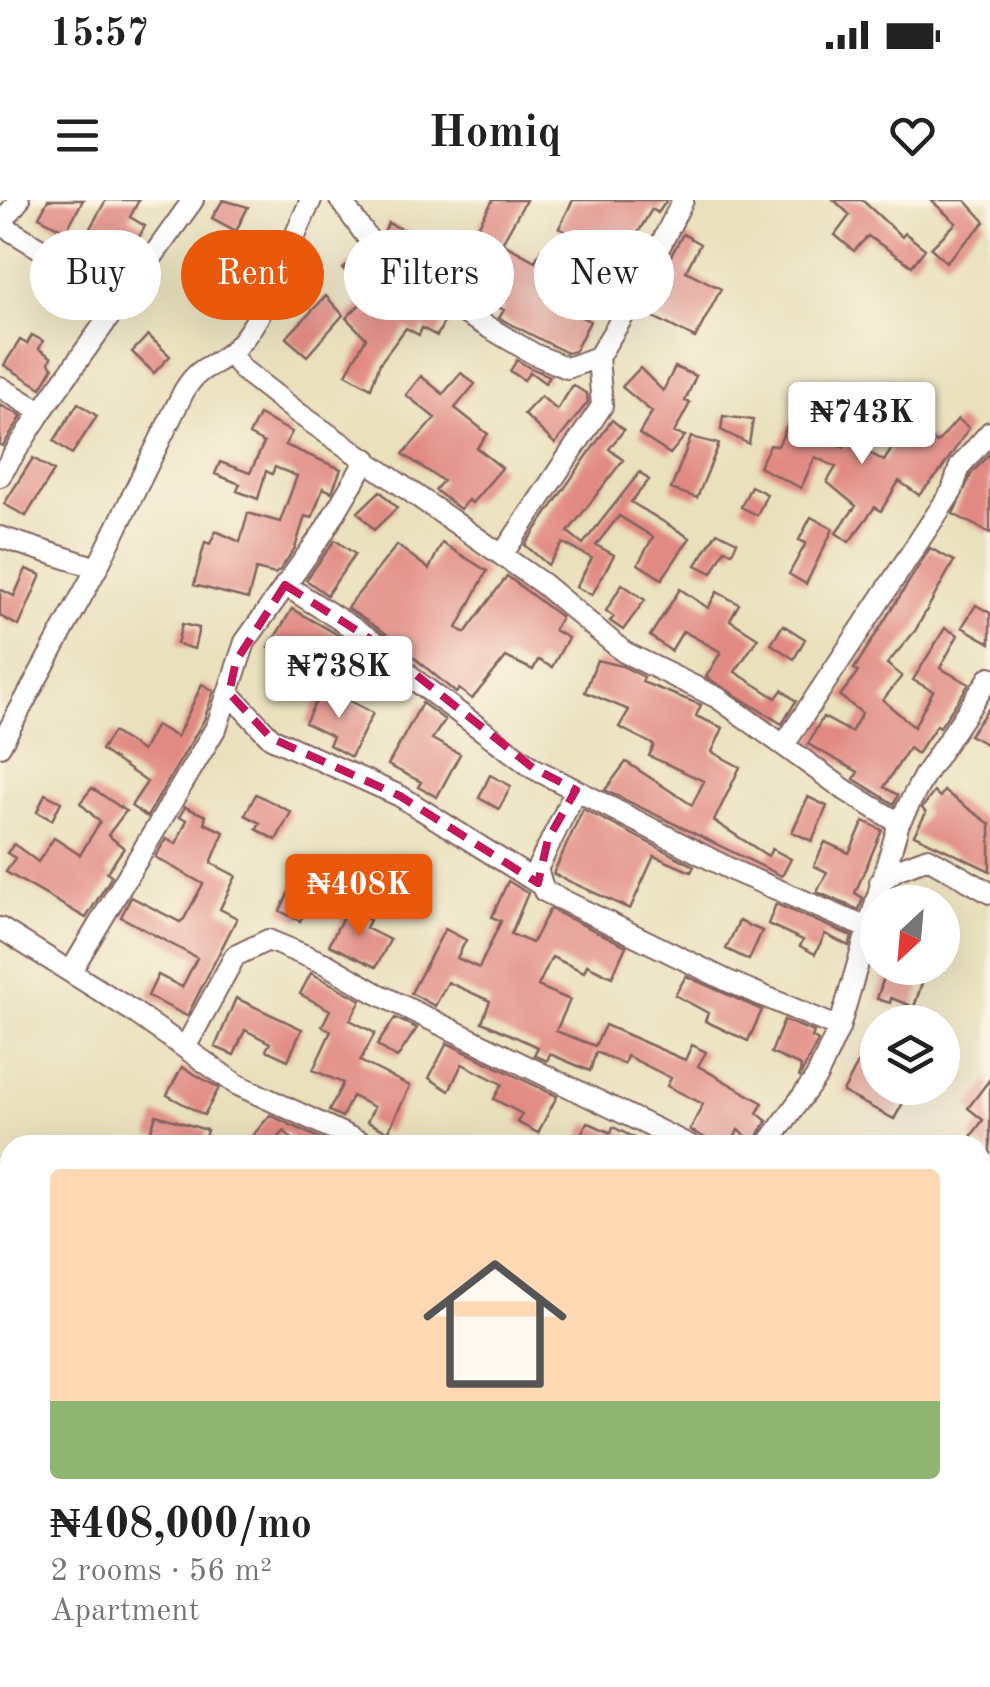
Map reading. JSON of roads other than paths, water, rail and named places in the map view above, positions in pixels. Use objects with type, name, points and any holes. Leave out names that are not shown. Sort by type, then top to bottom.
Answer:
[{"type":"street","points":[[18,200],[0,225],[30,243]]},
{"type":"street","points":[[161,245],[193,200]]},
{"type":"street","points":[[0,746],[97,568],[196,372],[230,353],[253,321],[311,200]]},
{"type":"street","points":[[340,200],[386,263],[404,278],[558,365],[574,368],[598,357],[633,300],[683,200]]},
{"type":"street","points":[[0,476],[108,320]]},
{"type":"street","points":[[230,353],[242,370],[502,555],[624,652],[704,690],[899,823]]},
{"type":"street","points":[[502,555],[602,406],[598,357]]},
{"type":"street","points":[[0,387],[41,412]]},
{"type":"street","points":[[784,746],[952,490],[960,466],[990,432]]},
{"type":"street","points":[[71,971],[183,789],[230,693],[245,642],[369,464]]},
{"type":"street","points":[[0,537],[97,568]]},
{"type":"street","points":[[285,585],[375,642],[416,681],[533,768],[734,871],[860,925]]},
{"type":"street","points":[[879,885],[899,823],[924,776],[990,677]]},
{"type":"street","points":[[230,693],[271,738],[400,796],[554,897],[839,1028]]},
{"type":"street","points":[[538,883],[537,869],[548,839],[576,790]]},
{"type":"street","points":[[880,882],[896,870],[928,858],[990,893]]},
{"type":"street","points":[[0,928],[186,1046],[236,1084],[346,1135]]},
{"type":"street","points":[[186,1046],[235,956],[268,940],[326,964],[376,993],[456,1028],[669,1135]]},
{"type":"street","points":[[774,1135],[816,1076],[839,1028],[860,946]]}]
